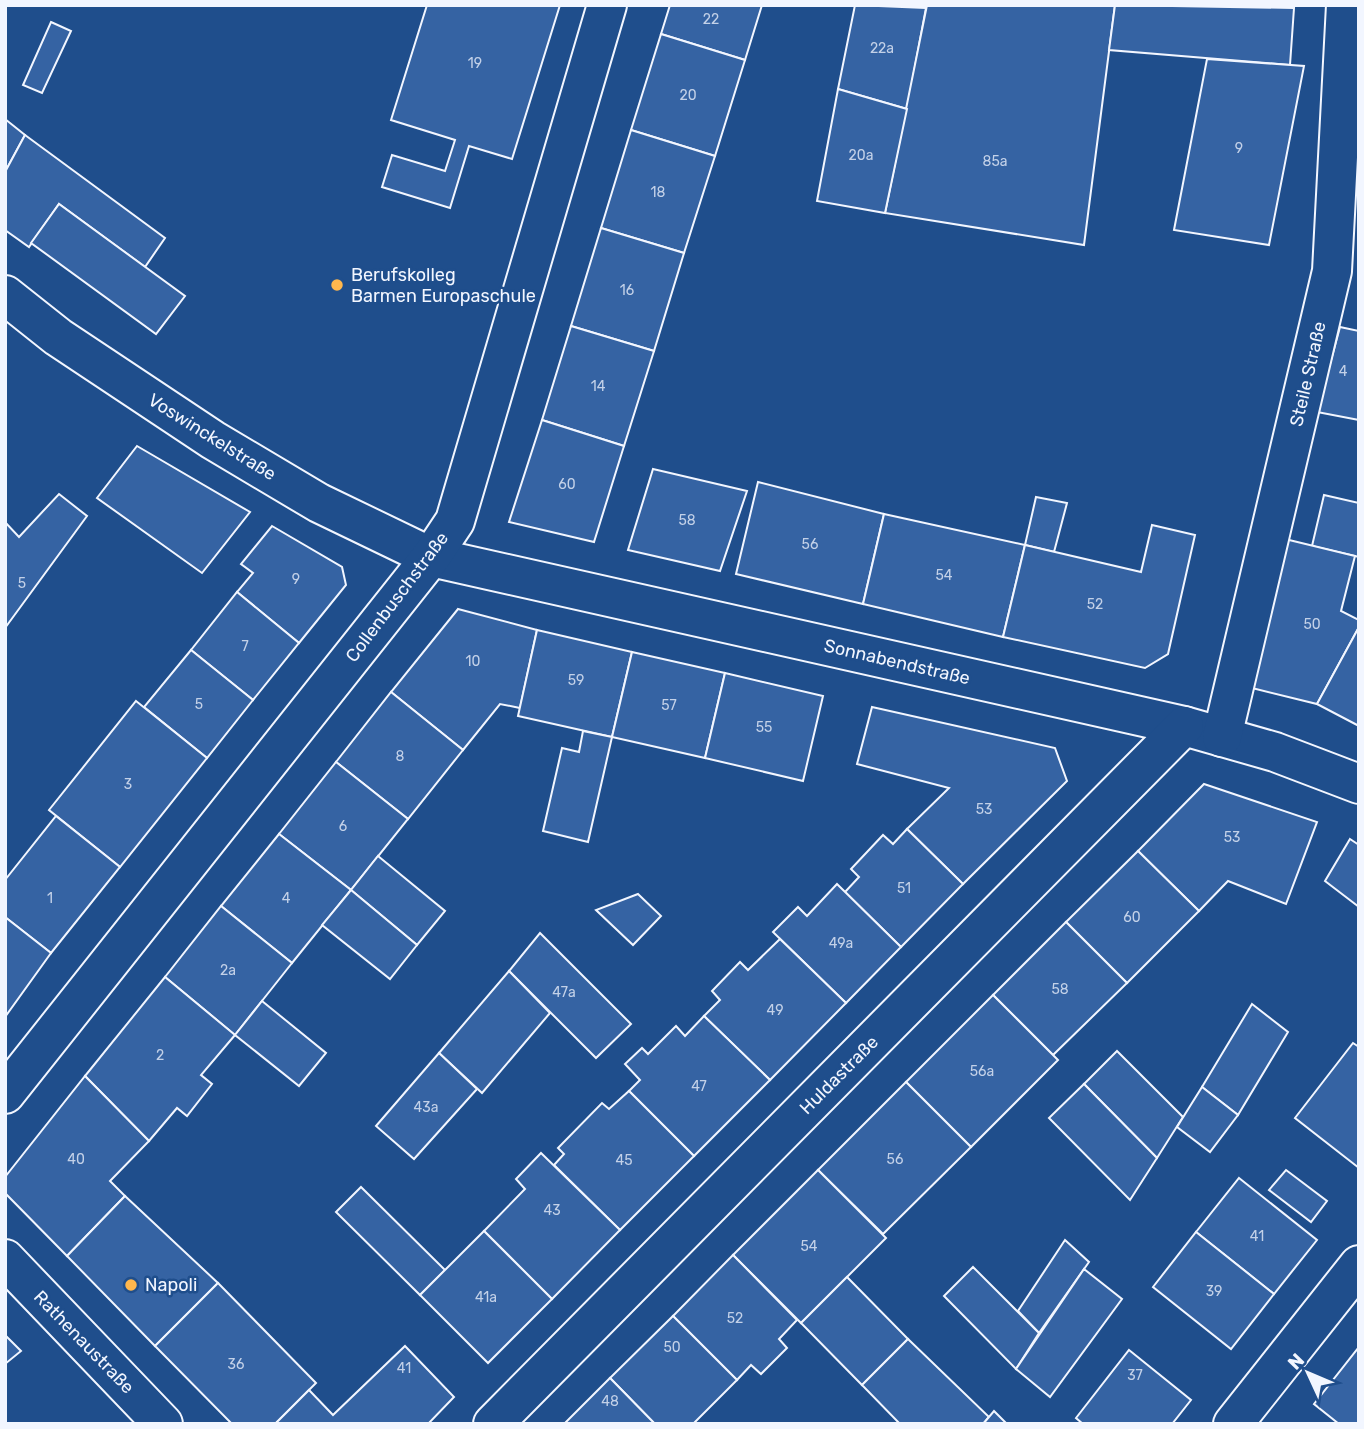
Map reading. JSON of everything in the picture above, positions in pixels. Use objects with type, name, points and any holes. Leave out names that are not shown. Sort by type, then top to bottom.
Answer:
[{"type":"street","name":"Collenbuschstraße","points":[[5,1094],[431,556],[455,521],[607,5]]},
{"type":"street","name":"Steile Straße","points":[[1222,737],[1332,271],[1346,5]]},
{"type":"street","name":"Voswinckelstraße","points":[[5,295],[58,337],[213,440],[319,503],[431,556]]},
{"type":"street","name":"Sonnabendstraße","points":[[431,556],[1184,726],[1275,752],[1359,784]]},
{"type":"street","name":"Huldastraße","points":[[493,1424],[1184,726]]},
{"type":"street","name":"Rathenaustraße","points":[[5,1259],[163,1424]]},
{"type":"street","points":[[1233,1424],[1359,1265]]},
{"type":"building","points":[[427,5],[560,5],[512,159],[469,146],[450,208],[382,187],[392,155],[445,171],[455,140],[391,120]]},
{"type":"building","points":[[670,5],[762,5],[745,60],[661,34]]},
{"type":"building","points":[[855,5],[926,8],[907,109],[838,89]]},
{"type":"building","points":[[927,5],[1115,5],[1084,245],[885,213]]},
{"type":"building","points":[[1115,5],[1294,8],[1290,65],[1109,50]]},
{"type":"building","points":[[51,22],[71,31],[42,93],[23,85]]},
{"type":"building","points":[[661,34],[745,60],[715,156],[631,130]]},
{"type":"building","points":[[1207,59],[1304,66],[1269,245],[1174,230]]},
{"type":"building","points":[[838,89],[907,109],[885,213],[817,201]]},
{"type":"building","points":[[5,119],[25,135],[5,172]]},
{"type":"building","points":[[631,130],[715,156],[684,253],[601,228]]},
{"type":"building","points":[[25,135],[165,238],[145,267],[59,204],[29,247],[5,230],[5,172]]},
{"type":"building","points":[[59,204],[185,296],[156,334],[31,243]]},
{"type":"building","points":[[601,228],[684,253],[654,351],[571,326]]},
{"type":"building","points":[[571,326],[654,351],[624,446],[542,420]]},
{"type":"building","points":[[1340,327],[1359,331],[1359,420],[1317,412]]},
{"type":"building","points":[[542,420],[624,446],[594,542],[509,522]]},
{"type":"building","points":[[137,446],[250,512],[202,573],[97,498]]},
{"type":"building","points":[[653,469],[747,491],[720,571],[628,550]]},
{"type":"building","points":[[758,482],[884,514],[863,604],[736,574]]},
{"type":"building","points":[[59,494],[87,516],[5,628],[5,522],[19,537]]},
{"type":"building","points":[[1324,495],[1359,503],[1359,557],[1312,546]]},
{"type":"building","points":[[1036,497],[1067,503],[1054,552],[1025,545]]},
{"type":"building","points":[[884,514],[1025,545],[1003,637],[863,604]]},
{"type":"building","points":[[1152,525],[1195,535],[1168,654],[1145,668],[1003,637],[1025,545],[1141,572]]},
{"type":"building","points":[[272,526],[342,567],[346,585],[299,643],[237,592],[253,573],[241,564]]},
{"type":"building","points":[[1285,539],[1355,556],[1341,611],[1359,620],[1359,627],[1317,704],[1248,687]]},
{"type":"building","points":[[237,592],[299,643],[253,700],[191,650]]},
{"type":"building","points":[[458,609],[537,630],[520,708],[500,704],[463,750],[391,692]]},
{"type":"building","points":[[1359,627],[1359,726],[1317,704]]},
{"type":"building","points":[[537,630],[632,652],[612,737],[518,716]]},
{"type":"building","points":[[191,650],[253,700],[207,758],[144,707]]},
{"type":"building","points":[[632,652],[725,673],[705,758],[612,737]]},
{"type":"building","points":[[725,673],[823,696],[803,781],[705,758]]},
{"type":"building","points":[[391,692],[463,750],[408,819],[336,762]]},
{"type":"building","points":[[136,701],[207,758],[120,867],[49,810]]},
{"type":"building","points":[[872,707],[1055,748],[1067,781],[963,884],[907,829],[949,788],[857,764]]},
{"type":"building","points":[[583,731],[612,737],[588,842],[543,831],[562,748],[579,752]]},
{"type":"building","points":[[336,762],[408,819],[351,890],[279,834]]},
{"type":"building","points":[[1204,784],[1317,822],[1286,904],[1228,881],[1199,911],[1138,851]]},
{"type":"building","points":[[56,816],[120,867],[51,953],[5,917],[5,880]]},
{"type":"building","points":[[907,829],[963,884],[901,947],[845,892],[859,877],[851,869],[883,835],[893,844]]},
{"type":"building","points":[[279,834],[351,890],[292,963],[221,906]]},
{"type":"building","points":[[1350,839],[1359,845],[1359,907],[1325,881]]},
{"type":"building","points":[[1138,851],[1199,911],[1127,983],[1066,922]]},
{"type":"building","points":[[378,856],[445,911],[417,945],[351,890]]},
{"type":"building","points":[[837,884],[901,947],[846,1003],[773,932],[798,907],[807,916]]},
{"type":"building","points":[[351,890],[417,945],[390,979],[322,925]]},
{"type":"building","points":[[638,894],[661,916],[633,945],[596,910]]},
{"type":"building","points":[[221,906],[292,963],[235,1035],[165,977]]},
{"type":"building","points":[[5,917],[51,953],[5,1017]]},
{"type":"building","points":[[1066,922],[1127,983],[1053,1055],[993,995]]},
{"type":"building","points":[[540,933],[631,1024],[596,1058],[509,971]]},
{"type":"building","points":[[780,939],[846,1003],[770,1080],[704,1016],[720,1000],[712,991],[740,962],[748,970]]},
{"type":"building","points":[[509,971],[550,1013],[482,1093],[439,1053]]},
{"type":"building","points":[[165,977],[235,1035],[201,1075],[212,1084],[187,1116],[177,1108],[149,1141],[85,1076]]},
{"type":"building","points":[[993,995],[1058,1060],[971,1147],[906,1082]]},
{"type":"building","points":[[262,1001],[326,1053],[299,1086],[235,1035]]},
{"type":"building","points":[[1252,1004],[1288,1032],[1238,1115],[1202,1087]]},
{"type":"building","points":[[704,1016],[770,1080],[694,1156],[629,1091],[640,1080],[625,1064],[642,1048],[648,1054],[676,1026],[685,1036]]},
{"type":"building","points":[[1353,1043],[1359,1047],[1359,1168],[1295,1118]]},
{"type":"building","points":[[1117,1051],[1183,1117],[1157,1158],[1084,1084]]},
{"type":"building","points":[[439,1053],[477,1089],[414,1159],[376,1126]]},
{"type":"building","points":[[85,1076],[149,1141],[110,1181],[125,1196],[67,1256],[5,1193],[5,1177]]},
{"type":"building","points":[[906,1082],[971,1147],[883,1234],[818,1170]]},
{"type":"building","points":[[1084,1084],[1157,1158],[1130,1200],[1049,1118]]},
{"type":"building","points":[[1202,1087],[1238,1115],[1210,1152],[1177,1127]]},
{"type":"building","points":[[629,1091],[694,1156],[620,1230],[554,1165],[564,1154],[558,1148],[602,1103],[609,1109]]},
{"type":"building","points":[[541,1153],[620,1230],[552,1299],[484,1231],[525,1189],[516,1179]]},
{"type":"building","points":[[818,1170],[886,1238],[801,1323],[733,1255]]},
{"type":"building","points":[[1286,1170],[1327,1201],[1311,1222],[1269,1190]]},
{"type":"building","points":[[1239,1178],[1317,1240],[1274,1294],[1196,1232]]},
{"type":"building","points":[[361,1187],[445,1270],[420,1295],[336,1212]]},
{"type":"building","points":[[125,1196],[218,1283],[155,1346],[67,1256]]},
{"type":"building","points":[[484,1231],[552,1299],[488,1363],[420,1295]]},
{"type":"building","points":[[1196,1232],[1274,1294],[1231,1349],[1153,1287]]},
{"type":"building","points":[[1065,1240],[1089,1262],[1039,1333],[1018,1311]]},
{"type":"building","points":[[733,1255],[797,1320],[779,1339],[787,1348],[761,1374],[751,1365],[737,1380],[673,1316]]},
{"type":"building","points":[[973,1267],[1039,1333],[1016,1369],[944,1296]]},
{"type":"building","points":[[1084,1269],[1122,1299],[1050,1397],[1016,1369]]},
{"type":"building","points":[[847,1277],[908,1339],[862,1385],[801,1323]]},
{"type":"building","points":[[218,1283],[316,1383],[275,1424],[232,1424],[155,1346]]},
{"type":"building","points":[[673,1316],[737,1380],[693,1424],[655,1424],[610,1378]]},
{"type":"building","points":[[5,1335],[21,1351],[5,1364]]},
{"type":"building","points":[[908,1339],[989,1417],[983,1424],[900,1424],[862,1385]]},
{"type":"building","points":[[405,1346],[454,1397],[428,1424],[275,1424],[309,1390],[333,1415]]},
{"type":"building","points":[[1359,1347],[1359,1424],[1339,1424],[1314,1404]]},
{"type":"building","points":[[1129,1350],[1191,1400],[1172,1424],[1083,1424],[1076,1418]]},
{"type":"building","points":[[610,1378],[655,1424],[564,1424]]},
{"type":"building","points":[[994,1411],[1007,1424],[983,1424]]},
{"type":"place","name":"Berufskolleg Barmen Europaschule","points":[[337,285]]},
{"type":"place","name":"Napoli","points":[[131,1285]]}]
